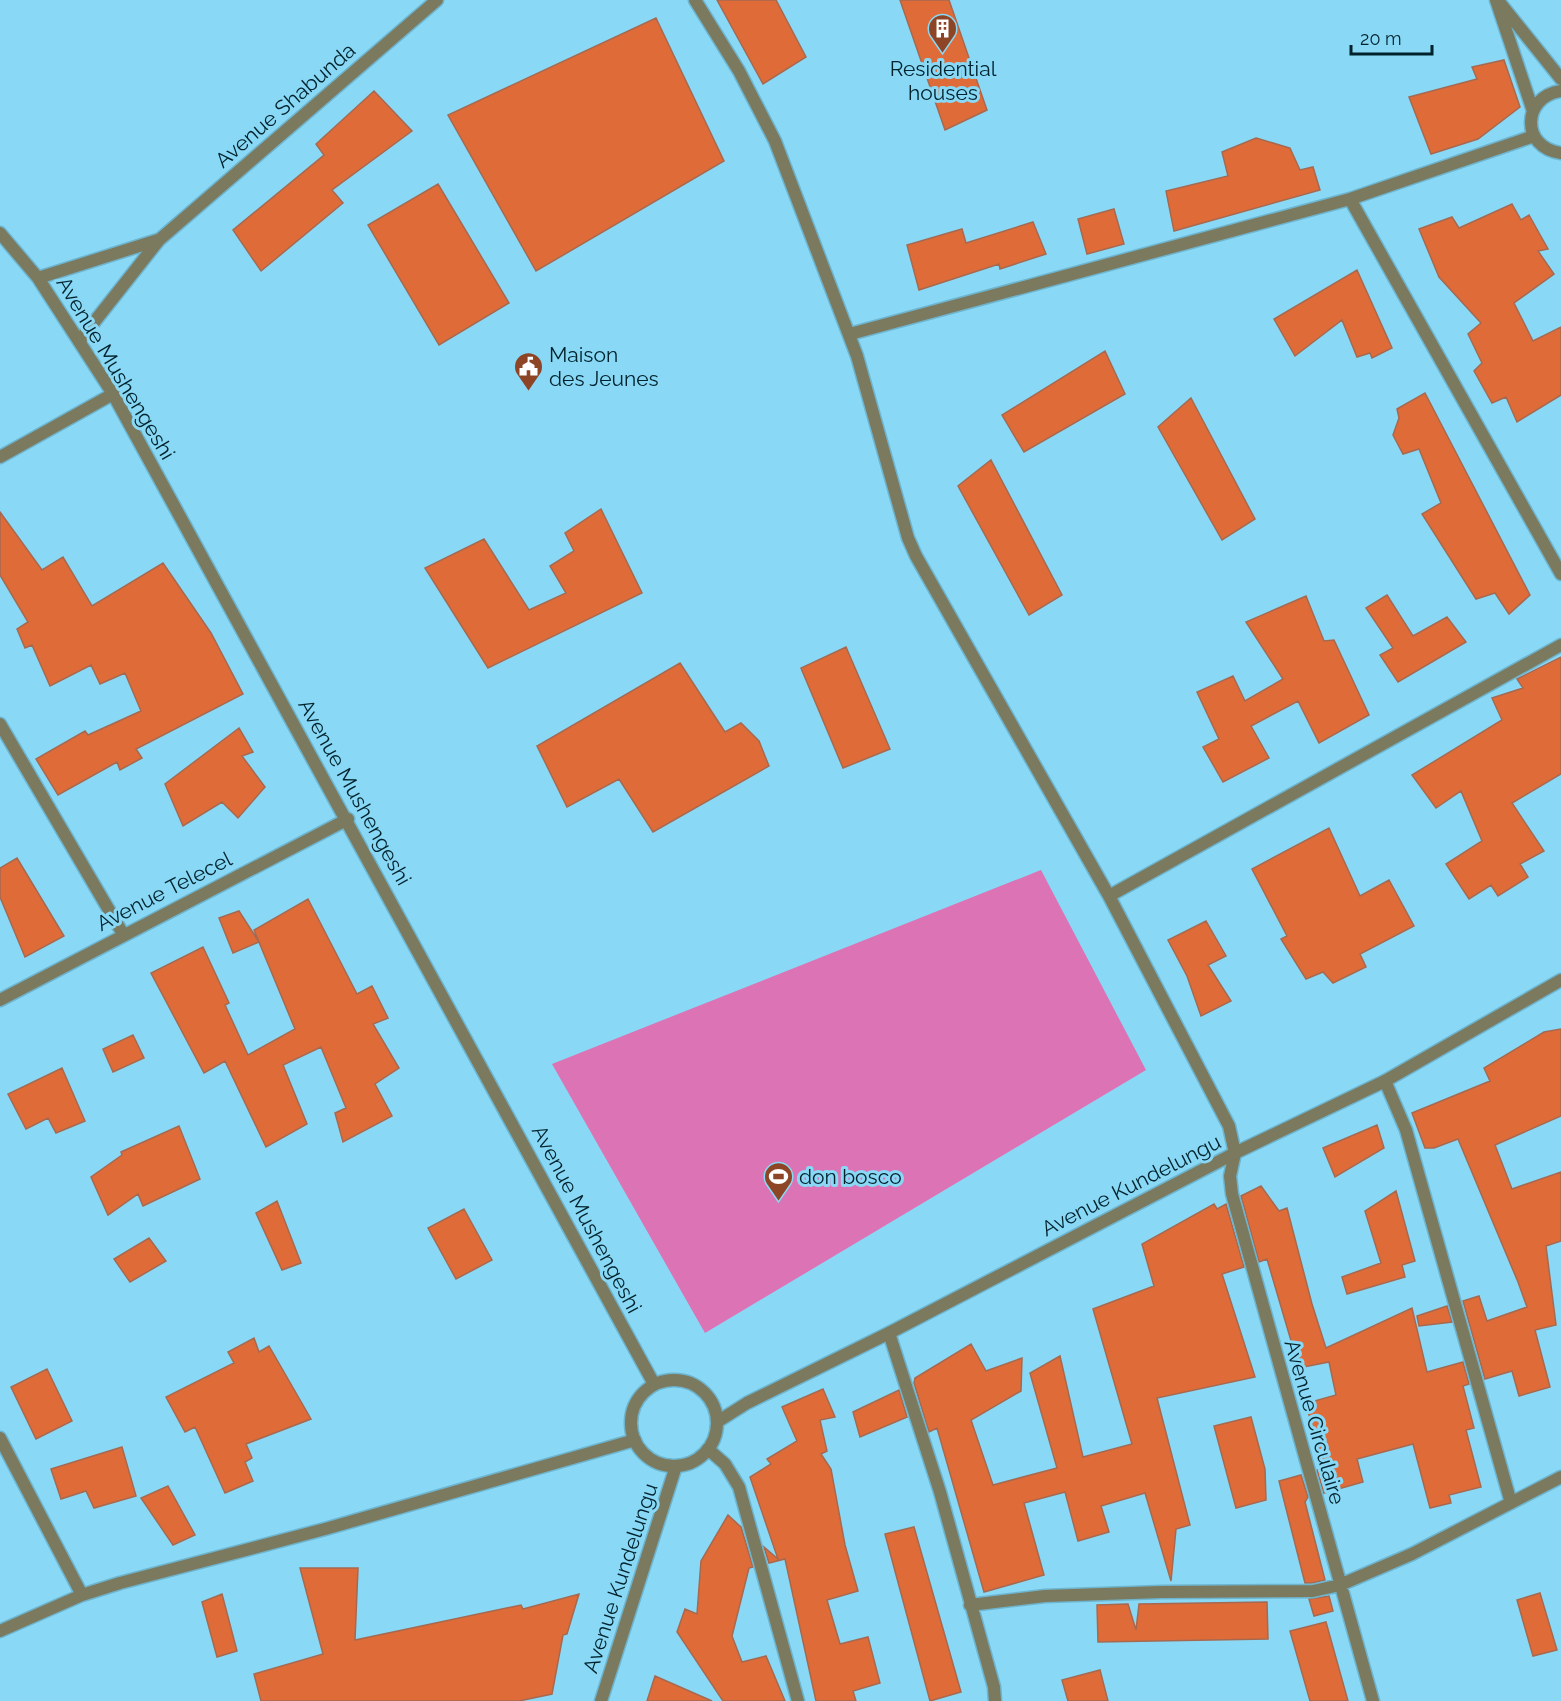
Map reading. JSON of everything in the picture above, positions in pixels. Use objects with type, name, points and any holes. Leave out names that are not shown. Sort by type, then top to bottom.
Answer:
[{"type":"street","name":"Avenue Shabunda","points":[[159,240],[437,0]]},
{"type":"street","points":[[695,0],[739,71],[775,141],[850,334],[916,556],[1108,896],[1222,1112],[1235,1153]]},
{"type":"street","points":[[1497,0],[1561,79]]},
{"type":"street","points":[[1497,0],[1533,111]]},
{"type":"street","points":[[1561,91],[1549,94],[1539,101],[1533,111],[1531,124],[1534,135],[1541,145],[1556,152],[1561,162]]},
{"type":"street","points":[[850,334],[1350,199],[1534,135]]},
{"type":"street","points":[[1350,199],[1561,574]]},
{"type":"street","name":"Avenue Mushengeshi","points":[[0,234],[38,278],[113,394],[348,819],[654,1384]]},
{"type":"street","points":[[38,278],[159,240]]},
{"type":"street","points":[[80,340],[159,240]]},
{"type":"street","points":[[0,457],[113,394]]},
{"type":"street","points":[[1108,896],[1561,645]]},
{"type":"street","points":[[0,724],[123,934]]},
{"type":"street","name":"Avenue Telecel","points":[[0,1000],[348,819]]},
{"type":"street","name":"Avenue Kundelungu","points":[[717,1422],[747,1404],[889,1333],[1235,1153],[1385,1081],[1561,980]]},
{"type":"street","points":[[1385,1081],[1406,1130],[1511,1503]]},
{"type":"street","name":"Avenue Circulaire","points":[[1235,1153],[1230,1176],[1232,1194],[1373,1701]]},
{"type":"street","points":[[889,1333],[940,1492],[994,1687],[995,1701]]},
{"type":"street","points":[[671,1379],[688,1381],[703,1391],[713,1405],[717,1422],[715,1436],[708,1449],[699,1458],[676,1466],[651,1460],[635,1440],[630,1425],[633,1408],[641,1394],[654,1384],[671,1379]]},
{"type":"street","points":[[0,1437],[82,1595]]},
{"type":"street","points":[[0,1631],[82,1595],[635,1440]]},
{"type":"street","points":[[708,1449],[725,1464],[739,1486],[798,1701]]},
{"type":"street","name":"Avenue Kundelungu","points":[[601,1701],[676,1466]]},
{"type":"street","points":[[970,1605],[1045,1596],[1161,1592],[1282,1593],[1312,1591],[1340,1585],[1412,1554],[1561,1477]]},
{"type":"shaded area","name":"don bosco","points":[[1041,870],[1146,1070],[705,1333],[552,1064]]},
{"type":"building","points":[[717,0],[776,0],[806,57],[763,84]]},
{"type":"building","name":"Residential houses","points":[[900,0],[949,0],[987,110],[945,130]]},
{"type":"building","points":[[656,18],[724,161],[536,271],[448,115]]},
{"type":"building","points":[[1504,60],[1520,107],[1478,139],[1431,154],[1409,97],[1477,79],[1472,67]]},
{"type":"building","points":[[374,91],[412,131],[332,190],[343,203],[261,271],[233,230],[324,155],[316,144]]},
{"type":"building","points":[[1256,138],[1290,148],[1300,170],[1313,167],[1320,190],[1174,231],[1166,191],[1228,176],[1222,152]]},
{"type":"building","points":[[438,184],[509,303],[439,345],[368,225]]},
{"type":"building","points":[[1512,204],[1521,220],[1529,215],[1548,249],[1538,251],[1554,274],[1514,303],[1533,341],[1561,327],[1561,395],[1517,422],[1506,397],[1492,403],[1474,371],[1482,363],[1468,334],[1481,323],[1439,277],[1419,229],[1452,217],[1459,228]]},
{"type":"building","points":[[1114,209],[1124,244],[1087,254],[1078,219]]},
{"type":"building","points":[[1033,222],[1046,254],[1000,269],[999,264],[919,290],[907,245],[962,229],[966,243]]},
{"type":"building","points":[[1357,270],[1392,348],[1372,358],[1370,353],[1357,357],[1342,320],[1295,356],[1274,319]]},
{"type":"building","points":[[1105,351],[1125,394],[1024,452],[1002,415]]},
{"type":"building","points":[[1425,393],[1530,595],[1509,614],[1495,593],[1476,599],[1422,514],[1441,503],[1419,449],[1403,454],[1393,435],[1399,418],[1397,409]]},
{"type":"building","points":[[1191,398],[1255,519],[1222,540],[1158,427]]},
{"type":"building","points":[[991,460],[1062,595],[1029,615],[958,486]]},
{"type":"building","points":[[601,509],[642,593],[488,668],[425,568],[484,539],[529,610],[566,593],[550,566],[574,551],[565,533]]},
{"type":"building","points":[[0,512],[42,570],[63,557],[92,606],[163,563],[211,633],[243,694],[136,749],[142,758],[120,770],[117,762],[58,795],[36,759],[85,731],[88,735],[141,711],[125,673],[100,684],[91,665],[50,686],[32,645],[25,648],[17,629],[28,622],[0,575]]},
{"type":"building","points":[[1387,595],[1413,636],[1447,617],[1466,642],[1398,682],[1380,655],[1393,648],[1366,608]]},
{"type":"building","points":[[1306,596],[1324,641],[1334,640],[1369,715],[1319,743],[1298,701],[1251,726],[1269,758],[1223,782],[1203,747],[1219,739],[1197,692],[1233,676],[1245,701],[1283,679],[1246,622]]},
{"type":"building","points":[[846,647],[890,749],[843,768],[801,668]]},
{"type":"building","points":[[1561,657],[1561,774],[1512,803],[1544,851],[1520,864],[1528,877],[1498,896],[1491,885],[1469,899],[1446,864],[1482,841],[1461,791],[1436,808],[1412,775],[1502,720],[1492,698],[1523,688],[1517,679]]},
{"type":"building","points":[[680,663],[725,732],[741,723],[759,741],[769,766],[653,832],[619,779],[567,807],[537,746]]},
{"type":"building","points":[[239,728],[253,752],[242,756],[265,787],[238,818],[222,802],[183,826],[165,784]]},
{"type":"building","points":[[1329,828],[1360,896],[1389,880],[1414,926],[1360,954],[1366,967],[1333,983],[1323,972],[1306,979],[1281,939],[1287,936],[1252,869]]},
{"type":"building","points":[[17,858],[64,936],[25,957],[0,897],[0,868]]},
{"type":"building","points":[[308,899],[357,994],[372,986],[388,1018],[373,1024],[399,1068],[375,1084],[392,1116],[343,1142],[335,1113],[346,1108],[321,1047],[283,1065],[307,1124],[266,1147],[225,1061],[204,1073],[151,973],[203,947],[229,1003],[225,1005],[248,1055],[295,1029],[254,930]]},
{"type":"building","points":[[239,911],[259,942],[233,953],[219,918]]},
{"type":"building","points":[[1206,921],[1226,956],[1208,965],[1231,1001],[1201,1016],[1187,976],[1168,940]]},
{"type":"building","points":[[1561,1029],[1561,1116],[1495,1145],[1512,1189],[1561,1172],[1561,1241],[1546,1246],[1556,1325],[1535,1330],[1550,1387],[1519,1396],[1512,1371],[1485,1379],[1463,1301],[1479,1296],[1487,1321],[1527,1307],[1518,1282],[1458,1139],[1434,1148],[1425,1148],[1412,1113],[1490,1081],[1484,1068],[1544,1032]]},
{"type":"building","points":[[133,1035],[144,1058],[113,1072],[103,1049]]},
{"type":"building","points":[[62,1068],[85,1121],[56,1133],[48,1118],[26,1129],[8,1094]]},
{"type":"building","points":[[1377,1125],[1384,1148],[1335,1177],[1323,1148]]},
{"type":"building","points":[[179,1126],[200,1179],[143,1206],[138,1194],[108,1215],[91,1177],[122,1155],[121,1152]]},
{"type":"building","points":[[1261,1186],[1279,1211],[1287,1208],[1326,1348],[1412,1308],[1427,1372],[1463,1362],[1469,1384],[1463,1386],[1474,1428],[1466,1430],[1481,1487],[1449,1495],[1451,1503],[1430,1508],[1413,1444],[1357,1459],[1363,1482],[1324,1493],[1317,1470],[1323,1469],[1307,1407],[1312,1406],[1311,1402],[1336,1395],[1329,1362],[1299,1368],[1267,1259],[1259,1262],[1241,1196]]},
{"type":"building","points":[[1396,1191],[1415,1261],[1402,1265],[1405,1277],[1347,1294],[1342,1277],[1381,1263],[1365,1211]]},
{"type":"building","points":[[277,1201],[301,1263],[282,1270],[256,1213]]},
{"type":"building","points":[[1214,1204],[1217,1209],[1226,1204],[1244,1267],[1222,1274],[1255,1377],[1157,1398],[1190,1525],[1176,1529],[1171,1581],[1145,1493],[1101,1506],[1109,1532],[1078,1541],[1065,1492],[1024,1503],[1044,1575],[984,1592],[937,1428],[929,1432],[914,1383],[915,1378],[971,1344],[986,1371],[1022,1358],[1021,1391],[971,1420],[993,1485],[1057,1468],[1030,1373],[1060,1356],[1083,1457],[1132,1444],[1093,1309],[1154,1286],[1142,1244]]},
{"type":"building","points":[[464,1209],[492,1260],[456,1279],[428,1228]]},
{"type":"building","points":[[149,1238],[166,1261],[130,1282],[114,1259]]},
{"type":"building","points":[[1447,1306],[1452,1322],[1419,1326],[1417,1316]]},
{"type":"building","points":[[254,1338],[259,1352],[269,1346],[311,1419],[246,1444],[252,1458],[245,1462],[253,1481],[225,1493],[195,1427],[185,1432],[166,1397],[234,1363],[228,1352]]},
{"type":"building","points":[[47,1369],[72,1421],[36,1439],[11,1387]]},
{"type":"building","points":[[823,1389],[835,1417],[820,1420],[827,1451],[821,1454],[831,1469],[845,1545],[858,1591],[827,1600],[840,1644],[868,1637],[880,1683],[853,1691],[856,1701],[816,1701],[785,1559],[769,1563],[764,1547],[778,1559],[750,1477],[771,1464],[767,1459],[797,1441],[782,1407]]},
{"type":"building","points":[[899,1390],[907,1417],[860,1437],[853,1412]]},
{"type":"building","points":[[1251,1417],[1265,1469],[1266,1500],[1236,1508],[1214,1426]]},
{"type":"building","points":[[122,1447],[136,1496],[94,1508],[86,1491],[61,1499],[51,1469]]},
{"type":"building","points":[[1301,1475],[1308,1497],[1305,1502],[1325,1580],[1312,1583],[1305,1583],[1279,1481]]},
{"type":"building","points":[[168,1486],[195,1535],[173,1545],[141,1498]]},
{"type":"building","points":[[728,1515],[741,1527],[753,1567],[749,1568],[732,1636],[742,1662],[766,1656],[785,1701],[723,1701],[677,1632],[685,1609],[697,1614],[701,1561]]},
{"type":"building","points":[[914,1527],[961,1692],[930,1701],[885,1534]]},
{"type":"building","points":[[300,1568],[358,1568],[355,1640],[521,1605],[523,1609],[579,1594],[567,1634],[563,1635],[552,1694],[519,1701],[261,1701],[254,1674],[323,1654]]},
{"type":"building","points":[[1540,1593],[1557,1650],[1533,1656],[1517,1600]]},
{"type":"building","points":[[222,1594],[237,1651],[217,1657],[202,1602]]},
{"type":"building","points":[[1329,1596],[1333,1611],[1314,1616],[1309,1599]]},
{"type":"building","points":[[1267,1602],[1268,1639],[1098,1642],[1097,1605],[1128,1604],[1136,1630],[1139,1604]]},
{"type":"building","points":[[1326,1622],[1348,1701],[1310,1701],[1290,1631]]},
{"type":"building","points":[[1100,1670],[1108,1701],[1068,1701],[1062,1680]]},
{"type":"building","points":[[655,1676],[712,1701],[647,1701]]},
{"type":"place","name":"Residential houses","points":[[943,54]]},
{"type":"place","name":"Maison des Jeunes","points":[[528,392]]},
{"type":"place","name":"don bosco","points":[[778,1202]]}]
